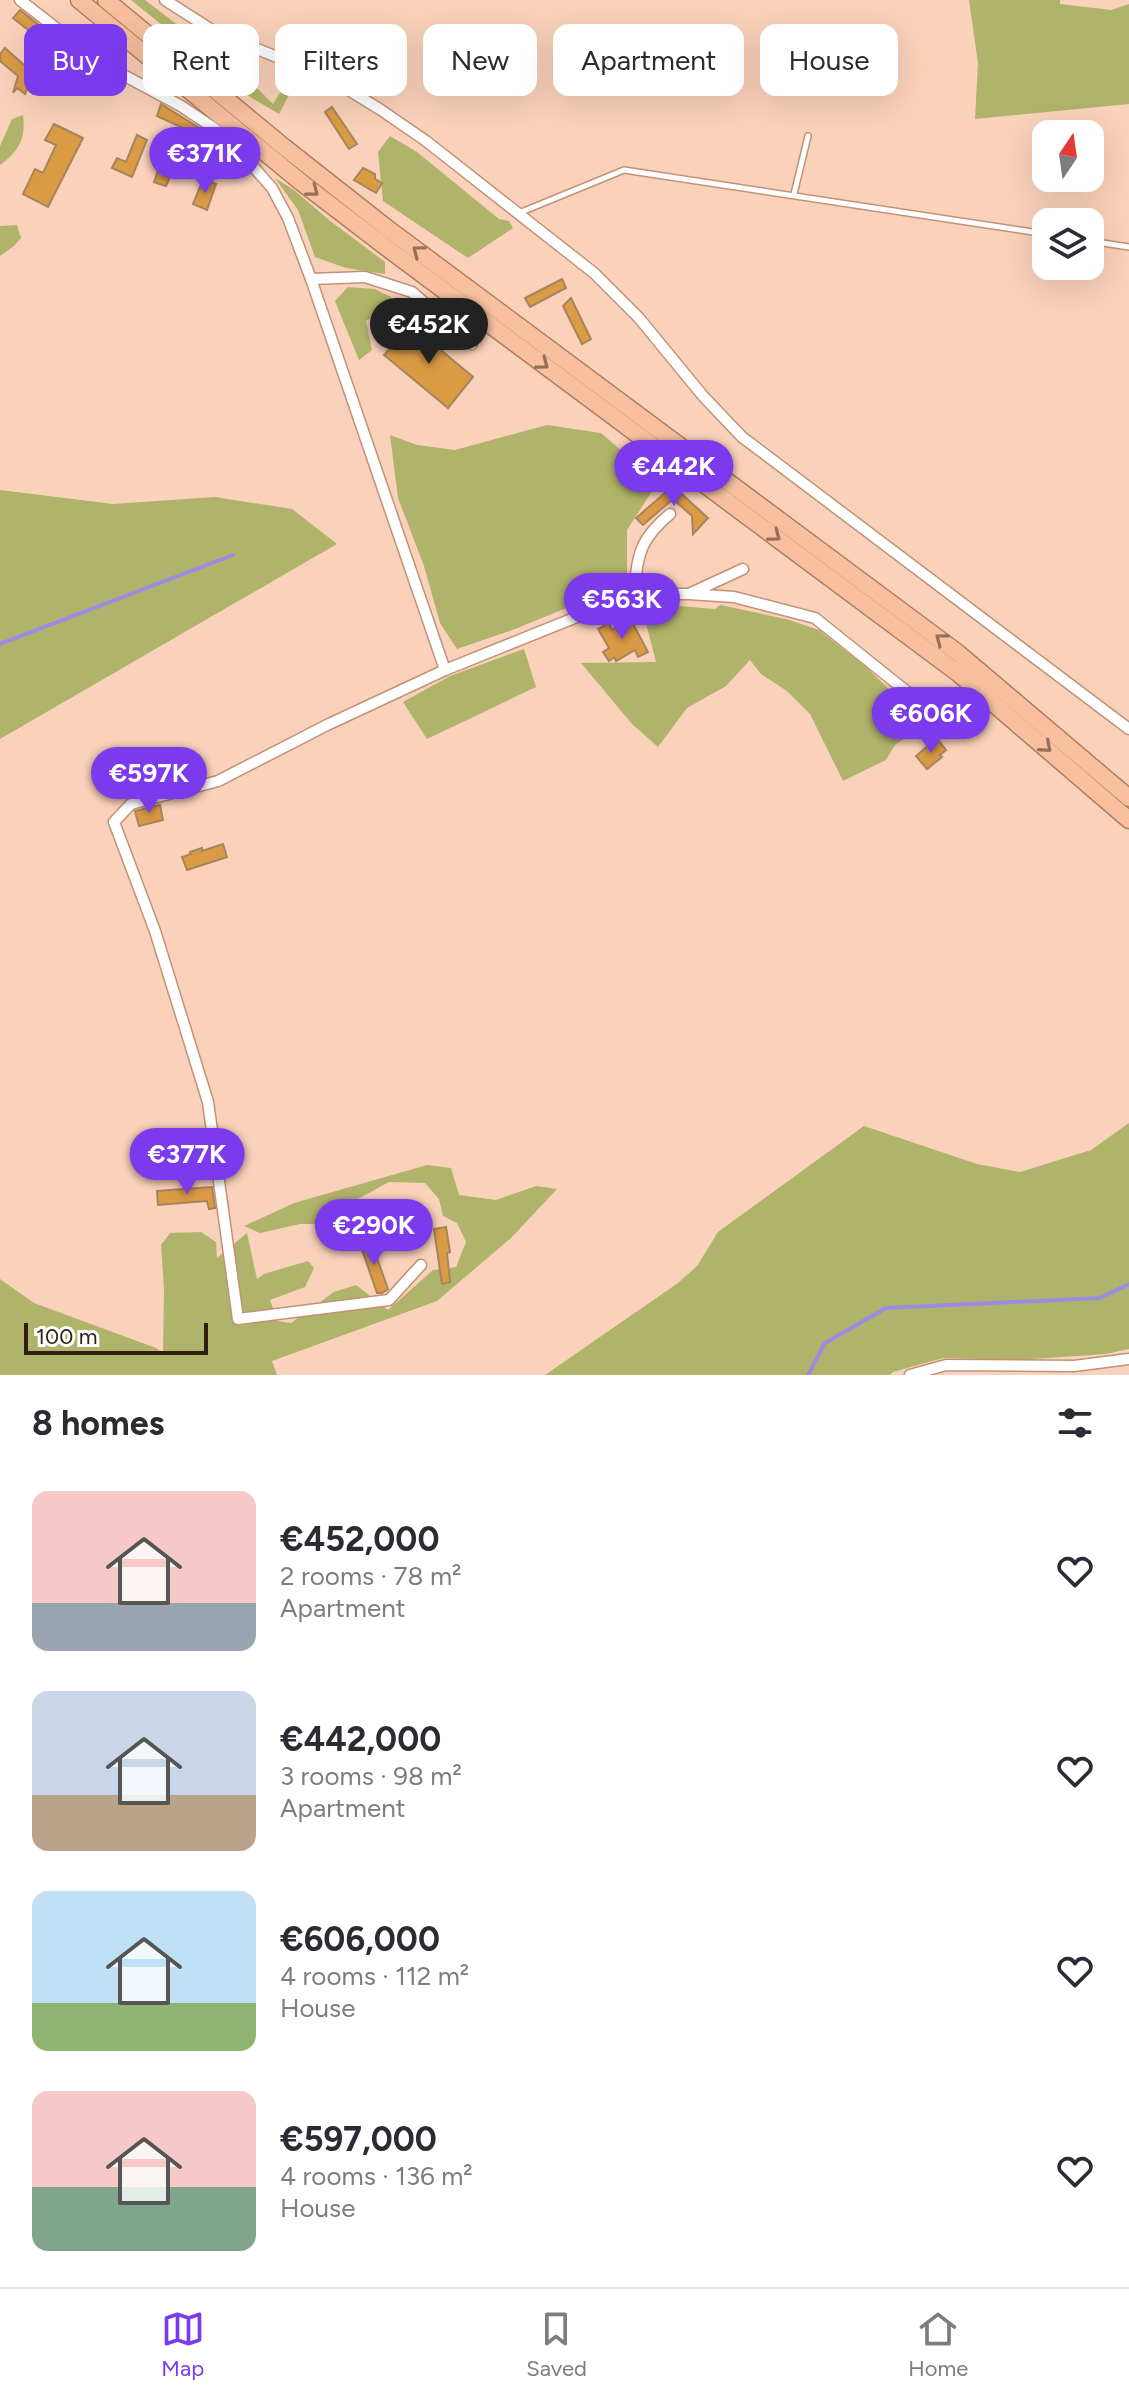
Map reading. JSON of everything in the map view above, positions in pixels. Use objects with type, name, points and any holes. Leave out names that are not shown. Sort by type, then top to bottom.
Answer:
[{"type":"highway","points":[[79,0],[302,183],[959,674],[1129,820]]},
{"type":"highway","points":[[106,0],[387,228],[958,653],[1129,798]]},
{"type":"street","points":[[20,0],[101,63],[181,106],[214,128],[272,188],[288,218],[311,279],[445,670]]},
{"type":"street","points":[[165,0],[215,32],[329,78],[415,133],[594,273],[639,318],[703,396],[742,437],[1129,729]]},
{"type":"street","points":[[311,279],[365,277],[412,292],[472,344]]},
{"type":"street","points":[[634,594],[638,552],[654,527],[670,514]]},
{"type":"street","points":[[689,594],[743,569]]},
{"type":"street","points":[[421,1265],[389,1300],[238,1319],[208,1102],[155,931],[114,822],[131,804],[218,781],[327,725],[445,670],[634,594],[734,597],[815,618],[921,703]]},
{"type":"street","points":[[910,1375],[946,1365],[1074,1366],[1129,1359]]},
{"type":"lane","points":[[794,194],[808,136]]},
{"type":"lane","points":[[518,213],[624,170],[1032,232]]},
{"type":"lane","points":[[1104,243],[1129,247]]},
{"type":"green space","points":[[131,0],[145,0],[176,24],[161,24]]},
{"type":"green space","points":[[969,0],[1060,0],[1060,4],[1111,10],[1129,4],[1129,104],[975,119],[978,63]]},
{"type":"green space","points":[[259,90],[273,104],[278,96],[289,96],[279,114],[249,96],[259,96]]},
{"type":"green space","points":[[23,115],[20,144],[0,165],[0,146],[12,119]]},
{"type":"green space","points":[[390,136],[417,152],[499,219],[509,221],[513,228],[468,258],[383,201],[378,152]]},
{"type":"green space","points":[[275,178],[385,262],[385,274],[346,268],[315,257],[298,210]]},
{"type":"green space","points":[[17,225],[21,238],[0,256],[0,226]]},
{"type":"green space","points":[[348,287],[375,289],[391,297],[389,307],[366,321],[372,350],[359,360],[335,301]]},
{"type":"green space","points":[[547,425],[601,433],[658,482],[627,530],[627,583],[457,649],[440,623],[424,566],[398,498],[390,435],[417,445],[455,450]]},
{"type":"green space","points":[[0,490],[113,504],[215,497],[292,509],[337,544],[0,739]]},
{"type":"green space","points":[[655,604],[715,609],[720,605],[786,619],[819,630],[866,667],[913,712],[938,712],[957,724],[951,730],[947,726],[925,724],[895,745],[886,760],[843,781],[810,714],[787,691],[761,674],[750,660],[726,686],[687,708],[658,747],[632,724],[581,663],[656,662],[642,608]]},
{"type":"green space","points":[[524,649],[536,687],[427,739],[403,702],[450,676]]},
{"type":"green space","points":[[1129,1123],[1129,1349],[1106,1354],[1018,1360],[943,1358],[890,1375],[545,1375],[678,1283],[697,1266],[718,1232],[864,1126],[977,1164],[1020,1172],[1091,1150]]},
{"type":"green space","points":[[427,1165],[451,1168],[459,1195],[496,1200],[536,1186],[557,1189],[511,1238],[437,1301],[272,1361],[277,1375],[0,1375],[0,1279],[34,1303],[163,1353],[161,1245],[170,1233],[201,1232],[216,1242],[217,1258],[247,1233],[257,1279],[308,1261],[314,1268],[305,1287],[270,1300],[278,1321],[291,1323],[334,1292],[356,1285],[388,1310],[433,1270],[456,1267],[466,1242],[457,1223],[443,1216],[439,1199],[425,1183],[389,1182],[354,1201],[337,1224],[300,1224],[260,1233],[244,1226],[294,1203]]},
{"type":"building","points":[[20,10],[38,24],[24,24],[24,27],[13,18]]},
{"type":"building","points":[[5,48],[24,65],[24,93],[17,88],[13,93],[18,76],[0,61],[0,54]]},
{"type":"building","points":[[161,104],[209,134],[206,139],[157,116]]},
{"type":"building","points":[[332,107],[357,144],[349,149],[325,112]]},
{"type":"building","points":[[54,124],[83,138],[48,207],[23,194],[35,169],[43,173],[56,145],[45,140]]},
{"type":"building","points":[[137,135],[147,140],[132,177],[112,168],[117,158],[126,162]]},
{"type":"building","points":[[166,148],[180,155],[166,186],[154,182]]},
{"type":"building","points":[[363,168],[375,174],[375,179],[382,183],[376,193],[354,180]]},
{"type":"building","points":[[206,180],[216,184],[207,210],[193,204]]},
{"type":"building","points":[[562,279],[566,288],[530,307],[525,298]]},
{"type":"building","points":[[571,298],[591,339],[582,344],[563,306]]},
{"type":"building","points":[[411,325],[473,377],[448,408],[384,355]]},
{"type":"building","points":[[673,486],[708,518],[693,534],[692,516],[673,499],[643,525],[636,518]]},
{"type":"building","points":[[631,620],[648,652],[638,657],[635,650],[616,661],[614,657],[609,661],[603,652],[609,648],[598,629],[609,623],[612,630]]},
{"type":"building","points":[[939,741],[946,750],[927,769],[916,756],[931,743],[934,746]]},
{"type":"building","points":[[160,805],[163,820],[139,826],[135,811]]},
{"type":"building","points":[[223,844],[227,857],[187,870],[182,857],[202,848],[202,851]]},
{"type":"building","points":[[212,1187],[215,1208],[209,1209],[207,1201],[158,1205],[157,1191]]},
{"type":"building","points":[[374,1205],[394,1205],[394,1211],[427,1210],[428,1221],[365,1222],[365,1209],[374,1208]]},
{"type":"building","points":[[446,1227],[450,1282],[442,1284],[434,1229]]},
{"type":"building","points":[[371,1241],[388,1289],[382,1293],[377,1293],[360,1244]]},
{"type":"waterway","points":[[0,644],[233,555]]},
{"type":"waterway","points":[[808,1375],[825,1343],[886,1308],[1100,1298],[1129,1284]]}]
